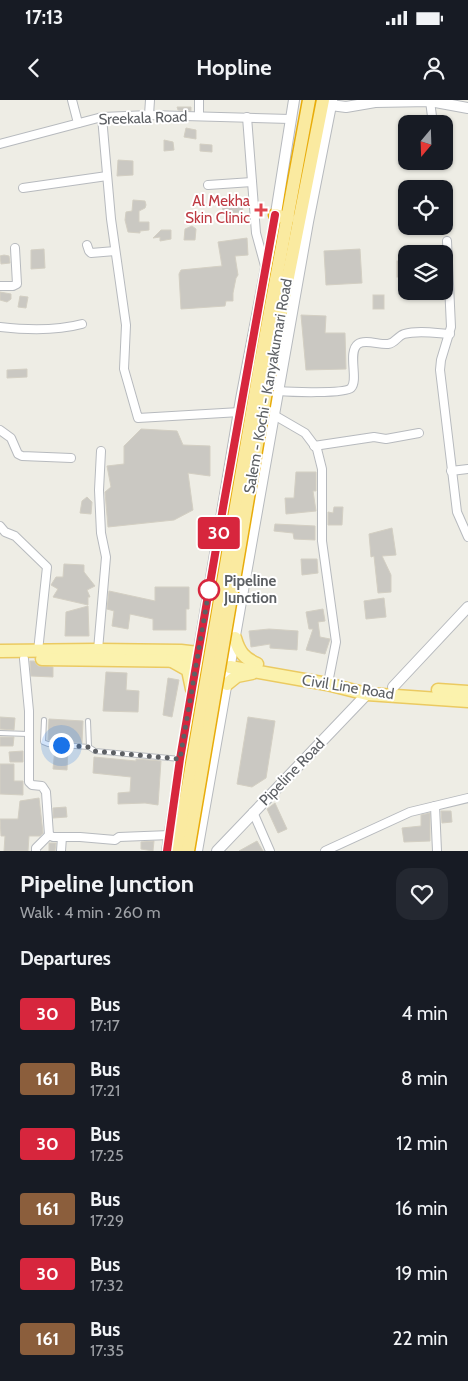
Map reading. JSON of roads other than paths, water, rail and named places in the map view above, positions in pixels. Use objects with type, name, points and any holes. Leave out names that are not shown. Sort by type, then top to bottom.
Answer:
[{"type":"highway","name":"Salem - Kochi - Kanyakumari Road","points":[[188,851],[270,368],[309,100]]},
{"type":"highway","name":"Salem - Kochi - Kanyakumari Road","points":[[177,851],[260,366],[293,219],[329,102]]},
{"type":"main road","points":[[235,638],[240,652],[259,669]]},
{"type":"main road","points":[[10,656],[38,651],[98,650],[181,651],[197,657]]},
{"type":"main road","points":[[10,656],[170,660],[197,657]]},
{"type":"main road","points":[[170,660],[188,670],[192,689]]},
{"type":"main road","name":"Civil Line Road","points":[[230,663],[367,694],[468,700]]},
{"type":"main road","name":"Civil Line Road","points":[[259,669],[329,678],[372,686],[468,692]]},
{"type":"main road","points":[[227,684],[238,676],[259,669]]},
{"type":"street","points":[[72,100],[78,123]]},
{"type":"street","points":[[149,115],[150,100]]},
{"type":"street","points":[[199,100],[199,116]]},
{"type":"street","points":[[293,219],[290,119],[294,100]]},
{"type":"street","points":[[329,102],[346,107],[375,102],[421,100],[466,105]]},
{"type":"street","points":[[430,101],[431,115]]},
{"type":"street","name":"Sreekala Road","points":[[0,144],[102,117],[149,115],[290,119]]},
{"type":"street","points":[[102,117],[115,251],[126,325],[124,369],[138,418],[240,412]]},
{"type":"street","points":[[247,117],[256,233],[266,268]]},
{"type":"street","points":[[24,188],[107,176]]},
{"type":"street","points":[[208,185],[252,182]]},
{"type":"street","name":"Salem - Kochi - Kanyakumari Road","points":[[167,851],[197,657],[266,268],[293,219]]},
{"type":"street","name":"Salem - Kochi - Kanyakumari Road","points":[[197,851],[279,391],[293,219]]},
{"type":"street","points":[[447,241],[451,327],[441,360],[440,370],[457,512],[468,537]]},
{"type":"street","points":[[88,244],[88,251],[91,253],[115,251]]},
{"type":"street","points":[[0,286],[13,286],[17,284],[15,248]]},
{"type":"street","points":[[0,328],[73,327],[82,324]]},
{"type":"street","points":[[279,391],[329,392],[350,390],[354,377],[354,352],[360,342],[390,344],[396,341],[400,335],[411,332],[450,334]]},
{"type":"street","points":[[274,415],[305,433],[316,449],[322,469],[322,541],[336,642],[329,678]]},
{"type":"street","points":[[0,430],[11,438],[18,454],[22,456],[71,458]]},
{"type":"street","points":[[314,446],[374,437],[386,439],[419,433]]},
{"type":"street","points":[[98,650],[106,557],[101,533],[100,451]]},
{"type":"street","points":[[451,471],[468,469]]},
{"type":"street","points":[[224,502],[232,507],[249,511],[258,509]]},
{"type":"street","points":[[0,526],[5,532],[15,536],[46,567],[38,651]]},
{"type":"street","points":[[218,537],[228,533],[243,536],[252,542]]},
{"type":"street","points":[[393,687],[468,607]]},
{"type":"street","points":[[10,656],[28,711],[29,782],[32,785],[42,786],[46,792],[49,835],[36,848],[36,851]]},
{"type":"street","name":"Pipeline Road","points":[[217,851],[367,694]]},
{"type":"street","points":[[178,773],[195,778],[210,778]]},
{"type":"street","points":[[176,790],[183,785],[194,787],[207,794]]},
{"type":"street","points":[[325,851],[334,849],[410,812],[468,798]]},
{"type":"street","points":[[435,806],[437,851]]},
{"type":"street","points":[[253,812],[270,851]]},
{"type":"street","points":[[49,835],[54,837],[115,840],[119,837],[170,835]]},
{"type":"street","points":[[61,851],[62,837]]},
{"type":"lane","points":[[44,720],[43,742],[48,744],[89,747],[94,751],[180,759]]},
{"type":"lane","points":[[88,721],[89,747]]},
{"type":"lane","points":[[0,733],[28,734]]},
{"type":"place","name":"Al Mekha Skin Clinic","points":[[261,210]]},
{"type":"place","name":"Pipeline Junction","points":[[209,590]]}]
